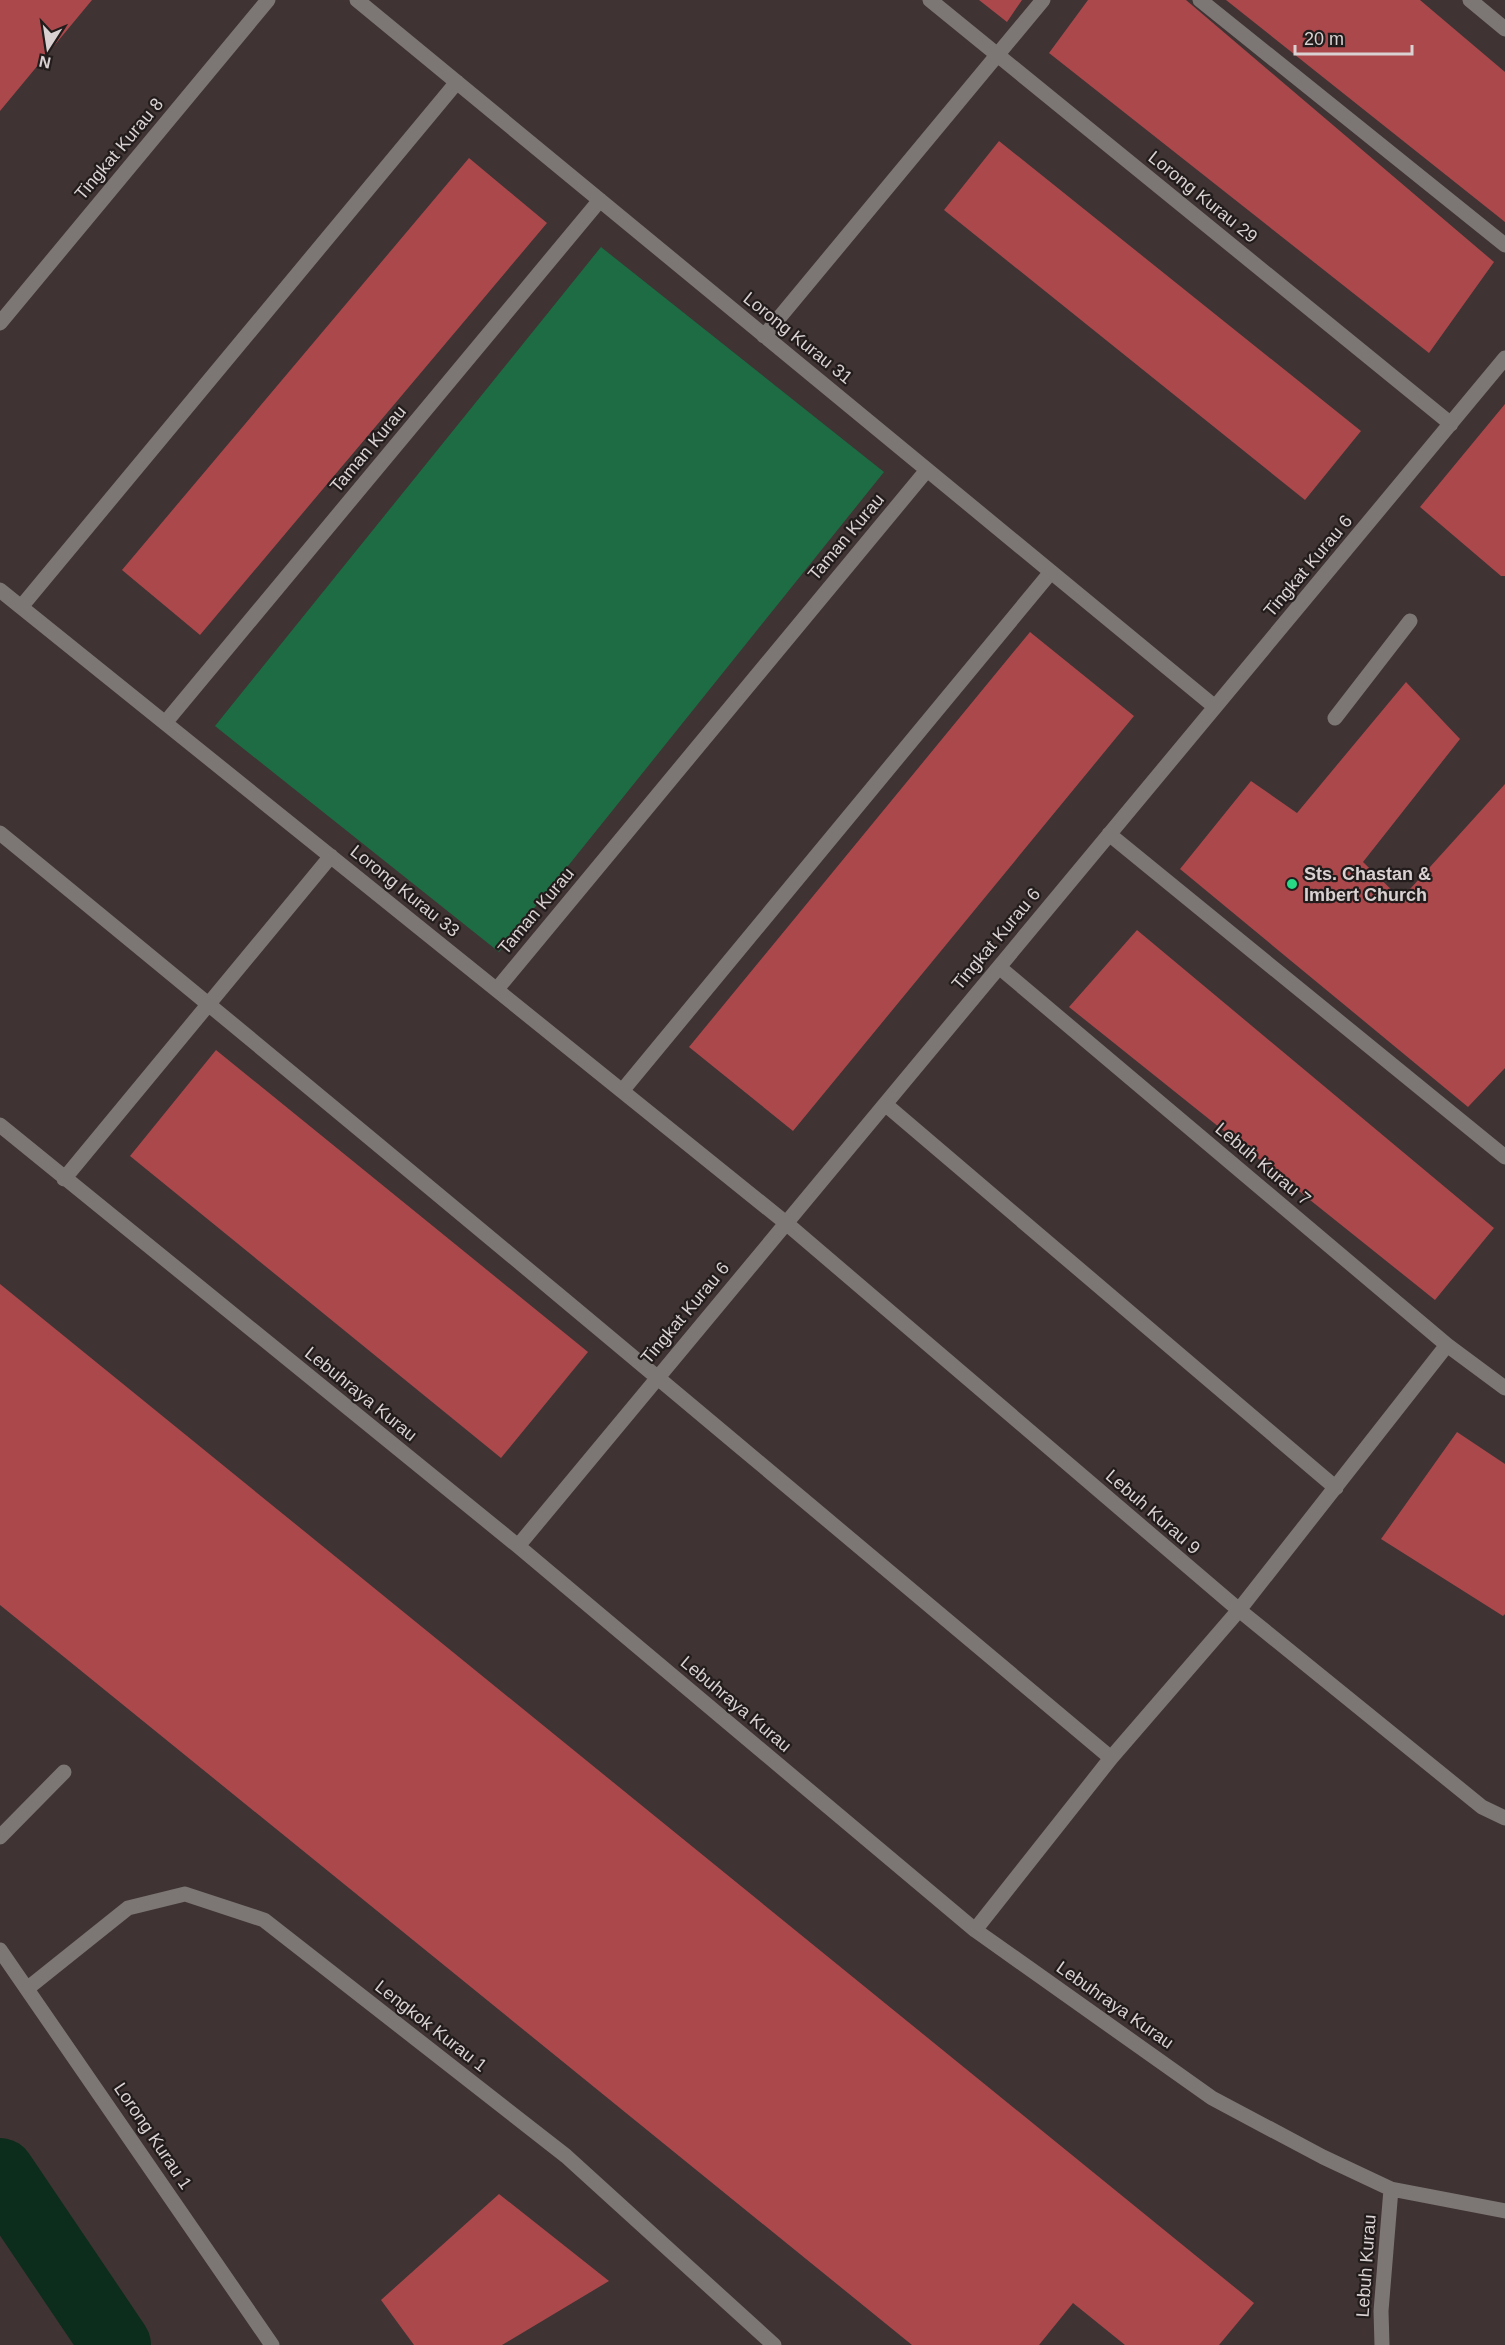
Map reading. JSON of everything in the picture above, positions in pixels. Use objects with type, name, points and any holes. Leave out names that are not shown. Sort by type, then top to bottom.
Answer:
[{"type":"street","name":"Tingkat Kurau 8","points":[[0,322],[268,0]]},
{"type":"street","name":"Lorong Kurau 31","points":[[357,0],[1215,707]]},
{"type":"street","name":"Lorong Kurau 29","points":[[930,0],[1450,424]]},
{"type":"street","points":[[764,336],[1043,0]]},
{"type":"street","points":[[1200,0],[1505,245]]},
{"type":"street","points":[[1470,0],[1505,29]]},
{"type":"street","points":[[21,607],[457,82]]},
{"type":"street","name":"Taman Kurau","points":[[165,723],[600,200]]},
{"type":"street","name":"Tingkat Kurau 6","points":[[518,1546],[1505,358]]},
{"type":"street","name":"Taman Kurau","points":[[496,989],[927,470]]},
{"type":"street","points":[[622,1091],[1051,572]]},
{"type":"street","name":"Lorong Kurau 33","points":[[0,590],[786,1223]]},
{"type":"street","points":[[1335,718],[1410,621]]},
{"type":"street","points":[[0,833],[658,1377],[1111,1758]]},
{"type":"street","points":[[1109,834],[1505,1157]]},
{"type":"street","points":[[64,1179],[331,856]]},
{"type":"street","name":"Lebuh Kurau 7","points":[[999,966],[1447,1345],[1505,1388]]},
{"type":"street","points":[[885,1104],[1336,1488]]},
{"type":"street","name":"Lebuhraya Kurau","points":[[0,1125],[518,1546],[975,1930],[1212,2098],[1323,2157],[1391,2189],[1505,2211]]},
{"type":"street","name":"Lebuh Kurau 9","points":[[786,1223],[1239,1610],[1482,1806],[1505,1818]]},
{"type":"street","points":[[975,1930],[1111,1758],[1239,1610],[1447,1345]]},
{"type":"street","points":[[0,1837],[64,1772]]},
{"type":"street","name":"Lengkok Kurau 1","points":[[28,1988],[128,1908],[185,1894],[264,1920],[566,2156],[774,2345]]},
{"type":"street","name":"Lorong Kurau 1","points":[[0,1950],[272,2345]]},
{"type":"street","name":"Lebuh Kurau","points":[[1382,2345],[1381,2311],[1391,2189]]},
{"type":"green space","points":[[601,247],[884,472],[499,952],[215,726]]},
{"type":"building","points":[[0,0],[92,0],[0,111]]},
{"type":"building","points":[[979,0],[1022,0],[1007,22]]},
{"type":"building","points":[[1088,0],[1186,0],[1494,262],[1429,353],[1049,53]]},
{"type":"building","points":[[1226,0],[1420,0],[1505,72],[1505,222]]},
{"type":"building","points":[[999,141],[1361,431],[1305,500],[944,210]]},
{"type":"building","points":[[469,158],[547,223],[200,635],[122,570]]},
{"type":"building","points":[[1505,404],[1505,576],[1501,576],[1420,507]]},
{"type":"building","points":[[1030,632],[1134,716],[793,1131],[689,1047]]},
{"type":"building","name":"Sts. Chastan & Imbert Church","points":[[1406,682],[1460,739],[1363,862],[1401,899],[1505,784],[1505,1068],[1468,1107],[1180,869],[1251,781],[1297,813]]},
{"type":"building","points":[[1137,930],[1494,1228],[1435,1300],[1069,1007]]},
{"type":"building","points":[[216,1050],[588,1352],[501,1458],[130,1156]]},
{"type":"building","points":[[0,1284],[1254,2303],[1219,2345],[1125,2345],[1073,2303],[1039,2345],[912,2345],[0,1605]]},
{"type":"building","points":[[1457,1432],[1505,1464],[1505,1614],[1503,1616],[1381,1539]]},
{"type":"building","points":[[499,2194],[609,2281],[502,2345],[414,2345],[381,2300]]},
{"type":"waterway","points":[[0,2173],[116,2345]]},
{"type":"place","name":"Sts. Chastan & Imbert Church","points":[[1292,884]]}]
